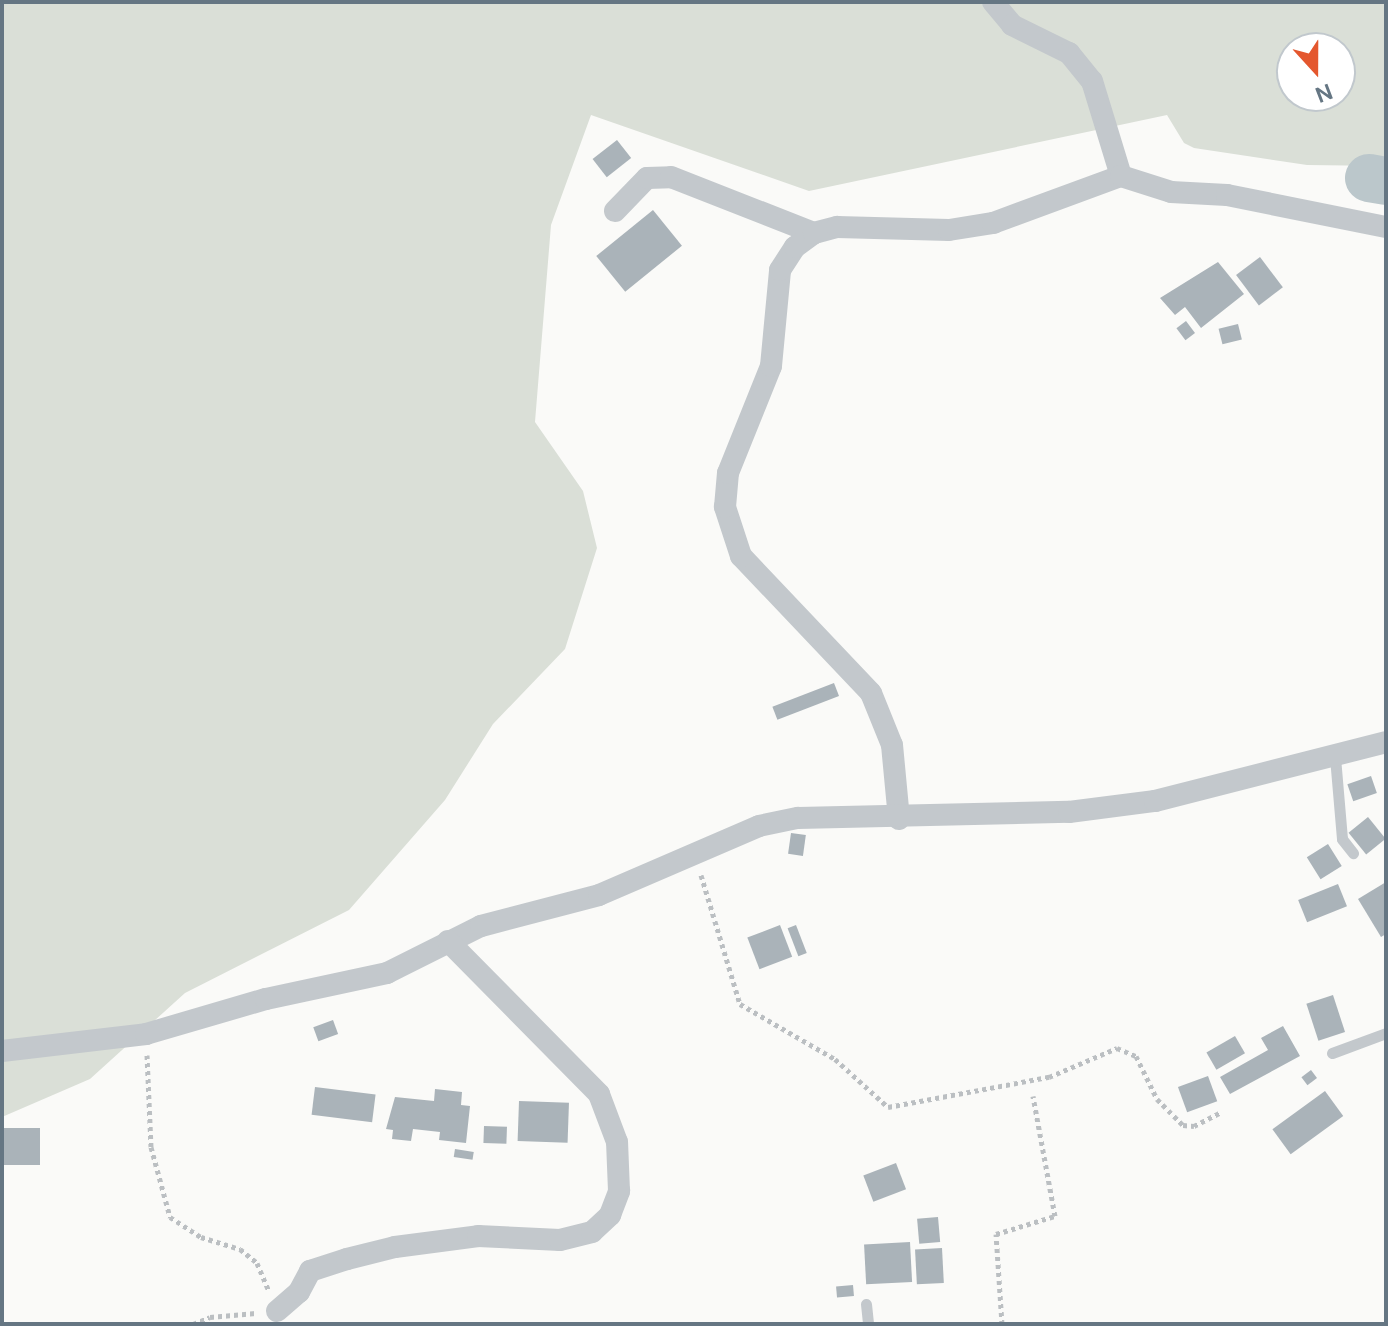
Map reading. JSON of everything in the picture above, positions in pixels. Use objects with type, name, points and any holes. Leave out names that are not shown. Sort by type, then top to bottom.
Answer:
[{"type":"street","points":[[993,2],[1012,25],[1069,53],[1092,81],[1121,176]]},
{"type":"street","points":[[899,819],[892,745],[871,693],[741,556],[725,507],[728,473],[771,366],[780,270],[795,247],[814,233],[837,227],[949,230],[993,223],[1121,176],[1171,192],[1227,195],[1386,227]]},
{"type":"street","points":[[615,211],[647,178],[671,177],[814,233]]},
{"type":"street","points":[[2,1051],[146,1034],[266,999],[387,973],[481,926],[599,895],[759,826],[798,818],[899,819],[1069,812],[1155,801],[1386,742]]},
{"type":"street","points":[[277,1311],[299,1292],[310,1271],[347,1259],[395,1247],[478,1236],[560,1240],[592,1232],[610,1215],[619,1191],[617,1142],[599,1094],[448,941]]},
{"type":"lane","points":[[1335,757],[1342,839],[1353,853]]},
{"type":"lane","points":[[1332,1053],[1386,1033]]},
{"type":"lane","points":[[866,1304],[868,1324]]},
{"type":"path","points":[[694,855],[740,1004],[835,1059],[888,1107],[1049,1077],[1117,1048],[1136,1056],[1157,1099],[1183,1125],[1194,1126],[1220,1113]]},
{"type":"path","points":[[146,1034],[151,1147],[170,1217],[201,1237],[240,1249],[257,1263],[277,1311],[210,1317],[193,1324]]},
{"type":"path","points":[[1002,1324],[996,1234],[1055,1216],[1033,1096]]},
{"type":"shaded area","points":[[2,2],[1386,2],[1386,166],[1307,165],[1194,148],[1184,143],[1167,115],[809,191],[591,115],[551,225],[535,422],[583,491],[597,548],[565,649],[493,724],[445,800],[349,910],[185,993],[90,1079],[2,1117]]},
{"type":"building","points":[[617,140],[631,158],[607,177],[593,159]]},
{"type":"building","points":[[653,210],[682,246],[625,292],[596,256]]},
{"type":"building","points":[[1260,257],[1283,287],[1259,305],[1236,275]]},
{"type":"building","points":[[1218,262],[1244,294],[1201,328],[1185,307],[1175,315],[1160,298]]},
{"type":"building","points":[[1186,321],[1195,333],[1185,340],[1176,328]]},
{"type":"building","points":[[1238,324],[1242,340],[1222,344],[1219,329]]},
{"type":"building","points":[[834,683],[839,696],[777,720],[772,707]]},
{"type":"building","points":[[1371,776],[1377,793],[1353,801],[1347,784]]},
{"type":"building","points":[[1368,817],[1386,839],[1366,854],[1349,833]]},
{"type":"building","points":[[791,833],[806,835],[803,856],[788,854]]},
{"type":"building","points":[[1328,844],[1342,866],[1321,879],[1307,857]]},
{"type":"building","points":[[1386,882],[1386,934],[1381,937],[1358,899]]},
{"type":"building","points":[[1338,884],[1347,906],[1307,922],[1298,900]]},
{"type":"building","points":[[780,925],[792,957],[760,969],[747,938]]},
{"type":"building","points":[[796,925],[807,953],[798,956],[788,928]]},
{"type":"building","points":[[1333,995],[1345,1032],[1318,1041],[1306,1004]]},
{"type":"building","points":[[333,1020],[338,1034],[318,1041],[313,1027]]},
{"type":"building","points":[[1283,1026],[1300,1056],[1230,1094],[1220,1077],[1268,1050],[1261,1038]]},
{"type":"building","points":[[1235,1036],[1245,1053],[1216,1070],[1206,1052]]},
{"type":"building","points":[[1311,1070],[1317,1078],[1307,1085],[1301,1077]]},
{"type":"building","points":[[1208,1076],[1217,1101],[1187,1112],[1178,1087]]},
{"type":"building","points":[[315,1087],[376,1094],[372,1122],[312,1115]]},
{"type":"building","points":[[435,1089],[462,1092],[461,1105],[470,1106],[466,1143],[439,1140],[440,1132],[413,1129],[411,1141],[392,1139],[393,1130],[386,1129],[395,1097],[434,1101]]},
{"type":"building","points":[[1325,1091],[1343,1116],[1291,1154],[1272,1129]]},
{"type":"building","points":[[519,1101],[569,1103],[568,1143],[518,1141]]},
{"type":"building","points":[[484,1126],[507,1127],[506,1144],[483,1143]]},
{"type":"building","points":[[2,1128],[40,1128],[40,1165],[2,1165]]},
{"type":"building","points":[[455,1149],[474,1152],[473,1160],[454,1157]]},
{"type":"building","points":[[896,1163],[906,1189],[873,1202],[863,1176]]},
{"type":"building","points":[[938,1217],[940,1242],[919,1244],[917,1219]]},
{"type":"building","points":[[910,1242],[912,1282],[866,1284],[864,1244]]},
{"type":"building","points":[[942,1248],[944,1283],[917,1284],[915,1249]]},
{"type":"building","points":[[853,1285],[854,1296],[837,1297],[836,1286]]},
{"type":"waterway","points":[[1369,178],[1386,181]]}]
